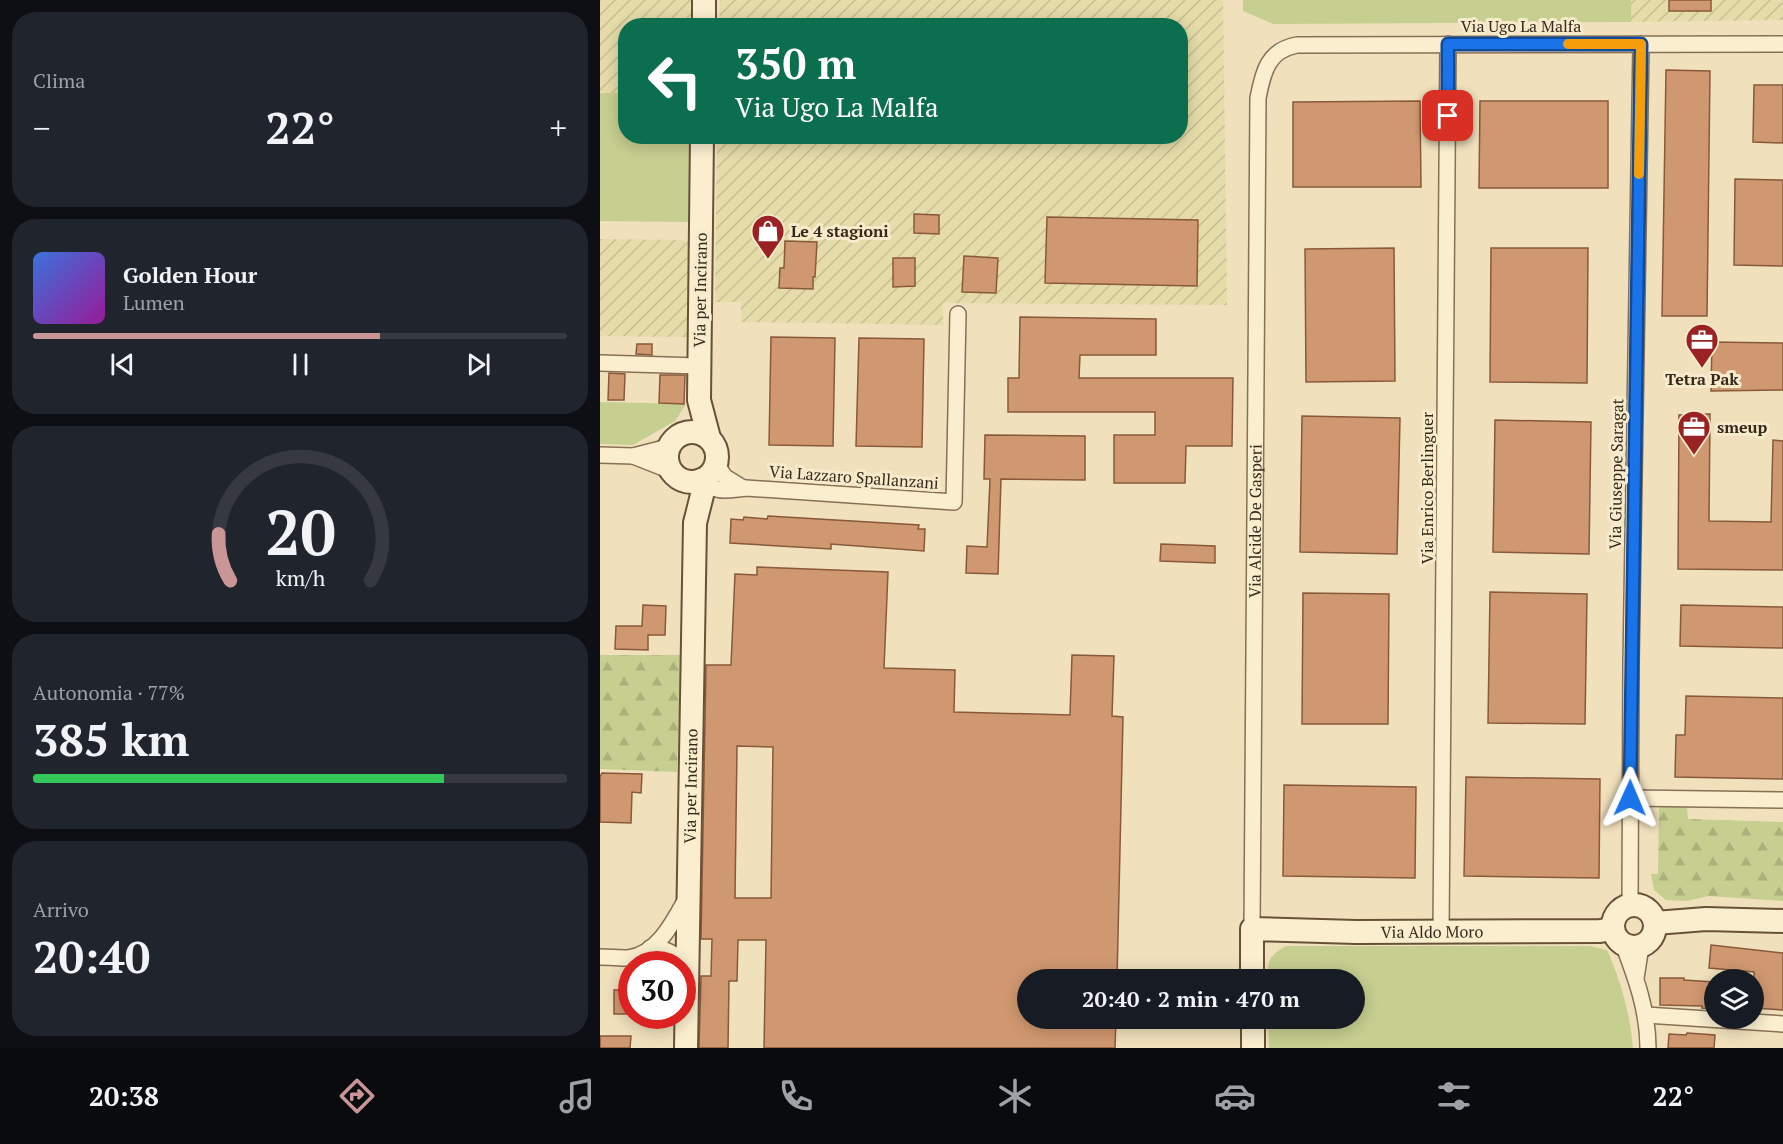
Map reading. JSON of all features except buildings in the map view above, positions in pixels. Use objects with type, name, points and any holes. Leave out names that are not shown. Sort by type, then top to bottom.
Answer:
[{"type":"street","points":[[704,0],[704,18]]},
{"type":"street","name":"Via Enrico Berlinguer","points":[[1441,932],[1448,44]]},
{"type":"street","name":"Via Giuseppe Saragat","points":[[1630,904],[1641,44]]},
{"type":"street","name":"Via Ugo La Malfa","points":[[1267,64],[1286,47],[1297,45],[1783,44]]},
{"type":"street","name":"Via Alcide De Gasperi","points":[[1252,969],[1258,98],[1267,64]]},
{"type":"street","name":"Via per Incirano","points":[[702,144],[699,400],[709,438]]},
{"type":"street","name":"Via Lazzaro Spallanzani","points":[[701,480],[710,488],[727,491],[743,488],[954,502],[958,314]]},
{"type":"street","points":[[600,363],[699,366]]},
{"type":"street","points":[[674,474],[666,455],[699,400]]},
{"type":"street","points":[[600,455],[633,456],[672,442],[683,433],[692,431],[709,438],[717,454],[711,473],[701,480],[685,481],[633,456]]},
{"type":"street","points":[[716,463],[725,477],[743,488]]},
{"type":"street","name":"Via per Incirano","points":[[674,474],[686,492],[695,523]]},
{"type":"street","name":"Via per Incirano","points":[[687,951],[695,523],[703,490],[701,480]]},
{"type":"street","points":[[1630,798],[1783,800]]},
{"type":"street","points":[[600,957],[630,958],[642,954],[664,935],[688,895]]},
{"type":"street","points":[[1626,939],[1652,937],[1655,923],[1649,911],[1637,904],[1630,904],[1618,910],[1612,922],[1626,939],[1646,1015],[1648,1048]]},
{"type":"street","points":[[1655,923],[1706,919],[1783,921]]},
{"type":"street","name":"Via Aldo Moro","points":[[1252,929],[1441,932],[1600,931],[1626,939]]},
{"type":"street","points":[[650,948],[668,951]]},
{"type":"street","points":[[1646,1015],[1783,1024]]},
{"type":"street","name":"Via per Incirano","points":[[686,1029],[686,1048]]},
{"type":"street","points":[[1253,1029],[1253,1048]]},
{"type":"shaded area","points":[[600,0],[694,0],[693,18],[618,18],[618,93],[600,93]]},
{"type":"shaded area","points":[[720,0],[1223,0],[1227,305],[943,303],[943,325],[741,322],[741,302],[715,302],[717,144],[1188,144],[1188,18],[719,18]]},
{"type":"shaded area","points":[[1631,0],[1783,0],[1783,20],[1631,22]]},
{"type":"shaded area","points":[[600,239],[689,242],[689,337],[600,336]]},
{"type":"green space","points":[[1243,0],[1631,0],[1631,22],[1273,24],[1243,11]]},
{"type":"green space","points":[[600,93],[618,93],[618,144],[691,144],[688,222],[600,221]]},
{"type":"green space","points":[[600,402],[686,404],[675,421],[633,445],[600,444]]},
{"type":"green space","points":[[600,655],[681,655],[677,772],[600,769]]},
{"type":"green space","points":[[1659,806],[1687,807],[1688,819],[1783,822],[1783,901],[1709,896],[1686,901],[1666,900],[1654,890],[1651,874],[1658,874]]},
{"type":"green space","points":[[1286,946],[1590,946],[1607,950],[1624,998],[1633,1048],[1269,1048],[1268,1029],[1365,1029],[1365,969],[1268,969],[1270,959]]},
{"type":"slow traffic","points":[[1568,44],[1641,44],[1639,174]]},
{"type":"place","name":"Le 4 stagioni","points":[[768,260]]},
{"type":"place","name":"Tetra Pak","points":[[1702,369]]},
{"type":"place","name":"smeup","points":[[1694,456]]},
{"type":"route","points":[[1448,116],[1448,44],[1641,44],[1630,798]]}]
